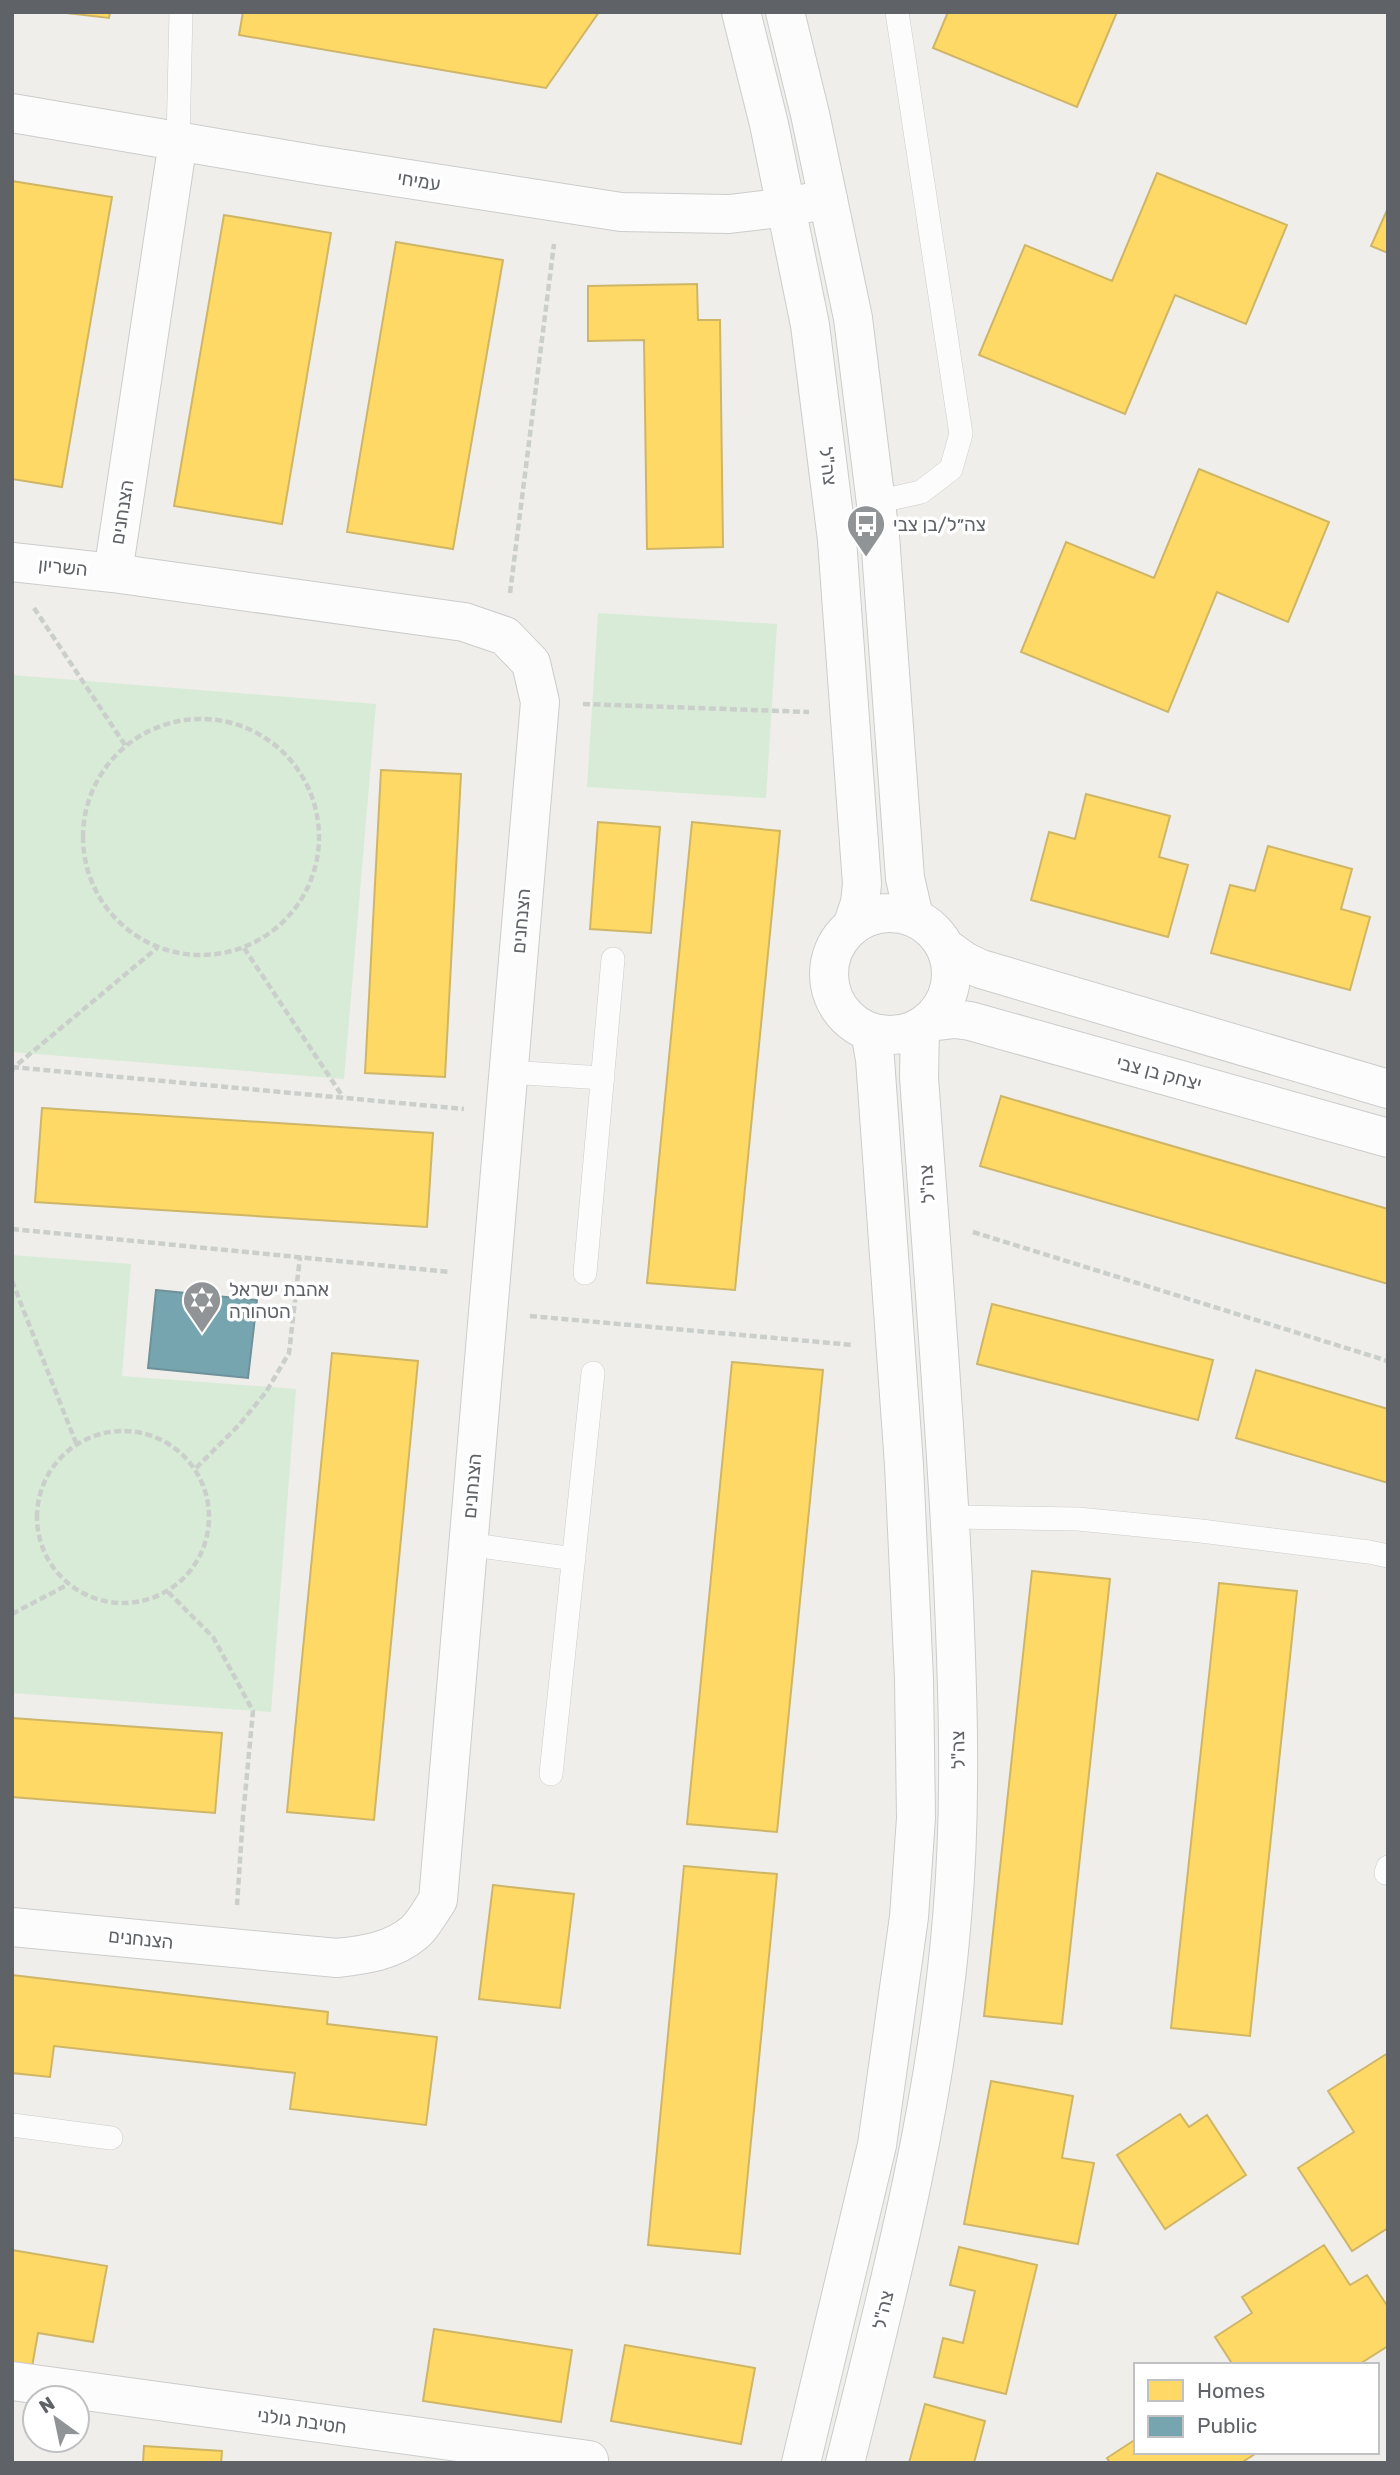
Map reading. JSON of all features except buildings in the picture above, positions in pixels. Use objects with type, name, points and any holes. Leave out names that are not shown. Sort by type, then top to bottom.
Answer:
[{"type":"street","name":"צה\"ל","points":[[741,12],[787,207],[810,325],[834,513],[862,884],[860,903],[852,926]]},
{"type":"street","points":[[785,12],[853,318],[880,536],[905,878],[914,917]]},
{"type":"street","name":"עמיחי","points":[[12,113],[621,212],[729,214],[828,199]]},
{"type":"street","name":"הצנחנים","points":[[12,1927],[337,1958],[367,1954],[394,1946],[417,1931],[438,1900],[540,702],[531,663],[505,636],[464,622],[113,573],[178,141]]},
{"type":"street","name":"השריון","points":[[12,562],[113,573]]},
{"type":"street","points":[[898,913],[914,917],[938,935],[946,948],[951,967],[950,988],[943,1007],[925,1025],[904,1033],[888,1035],[870,1032],[854,1024],[840,1011],[828,976],[830,957],[839,940],[865,917],[898,913]]},
{"type":"street","points":[[946,948],[981,969],[1388,1089]]},
{"type":"street","name":"יצחק בן צבי","points":[[925,1025],[955,1019],[970,1021],[1388,1138]]},
{"type":"street","name":"צה\"ל","points":[[845,2463],[919,2153],[952,1921],[959,1819],[957,1678],[950,1517],[919,1077],[925,1025]]},
{"type":"street","points":[[801,2463],[877,2145],[909,1917],[916,1818],[914,1679],[904,1465],[875,1059],[870,1032]]},
{"type":"street","name":"חטיבת גולני","points":[[12,2381],[589,2460],[588,2463]]},
{"type":"lane","points":[[178,141],[181,12]]},
{"type":"lane","points":[[876,502],[921,492],[951,469],[961,435],[897,12]]},
{"type":"lane","points":[[586,1273],[613,959]]},
{"type":"lane","points":[[508,1072],[603,1078]]},
{"type":"lane","points":[[551,1774],[593,1373]]},
{"type":"lane","points":[[950,1517],[1078,1519],[1201,1531],[1388,1556]]},
{"type":"lane","points":[[467,1544],[574,1559]]},
{"type":"lane","points":[[12,2125],[111,2138]]},
{"type":"path","points":[[505,636],[559,202]]},
{"type":"path","points":[[27,598],[125,745]]},
{"type":"path","points":[[540,702],[850,713]]},
{"type":"path","points":[[220,718],[260,732],[292,758],[313,793],[321,834],[306,894],[279,927],[244,948],[198,956],[157,948],[121,926],[96,894],[83,857],[83,815],[98,776],[125,745],[161,724],[220,718]]},
{"type":"path","points":[[13,1069],[157,948]]},
{"type":"path","points":[[244,948],[344,1098]]},
{"type":"path","points":[[13,1069],[505,1113]]},
{"type":"path","points":[[929,1219],[1388,1361]]},
{"type":"path","points":[[12,1229],[300,1257],[489,1294],[896,1349]]},
{"type":"path","points":[[196,1468],[239,1425],[266,1392],[289,1353],[300,1257]]},
{"type":"path","points":[[12,1281],[76,1443]]},
{"type":"path","points":[[117,1430],[147,1433],[174,1446],[196,1468],[208,1496],[210,1515],[206,1544],[191,1571],[168,1592],[154,1598],[124,1604],[94,1600],[67,1585],[48,1562],[36,1521],[40,1491],[53,1464],[76,1443],[117,1430]]},
{"type":"path","points":[[12,1614],[67,1585]]},
{"type":"path","points":[[168,1592],[213,1637],[253,1711],[234,1948]]},
{"type":"green space","points":[[598,613],[777,624],[766,798],[587,787]]},
{"type":"green space","points":[[12,675],[376,704],[344,1079],[12,1052]]},
{"type":"green space","points":[[12,1255],[131,1264],[122,1376],[296,1389],[271,1712],[12,1693]]},
{"type":"place","name":"צה״ל/בן צבי","points":[[866,558]]},
{"type":"place","name":"אהבת ישראל הטהורה","points":[[202,1334]]}]
